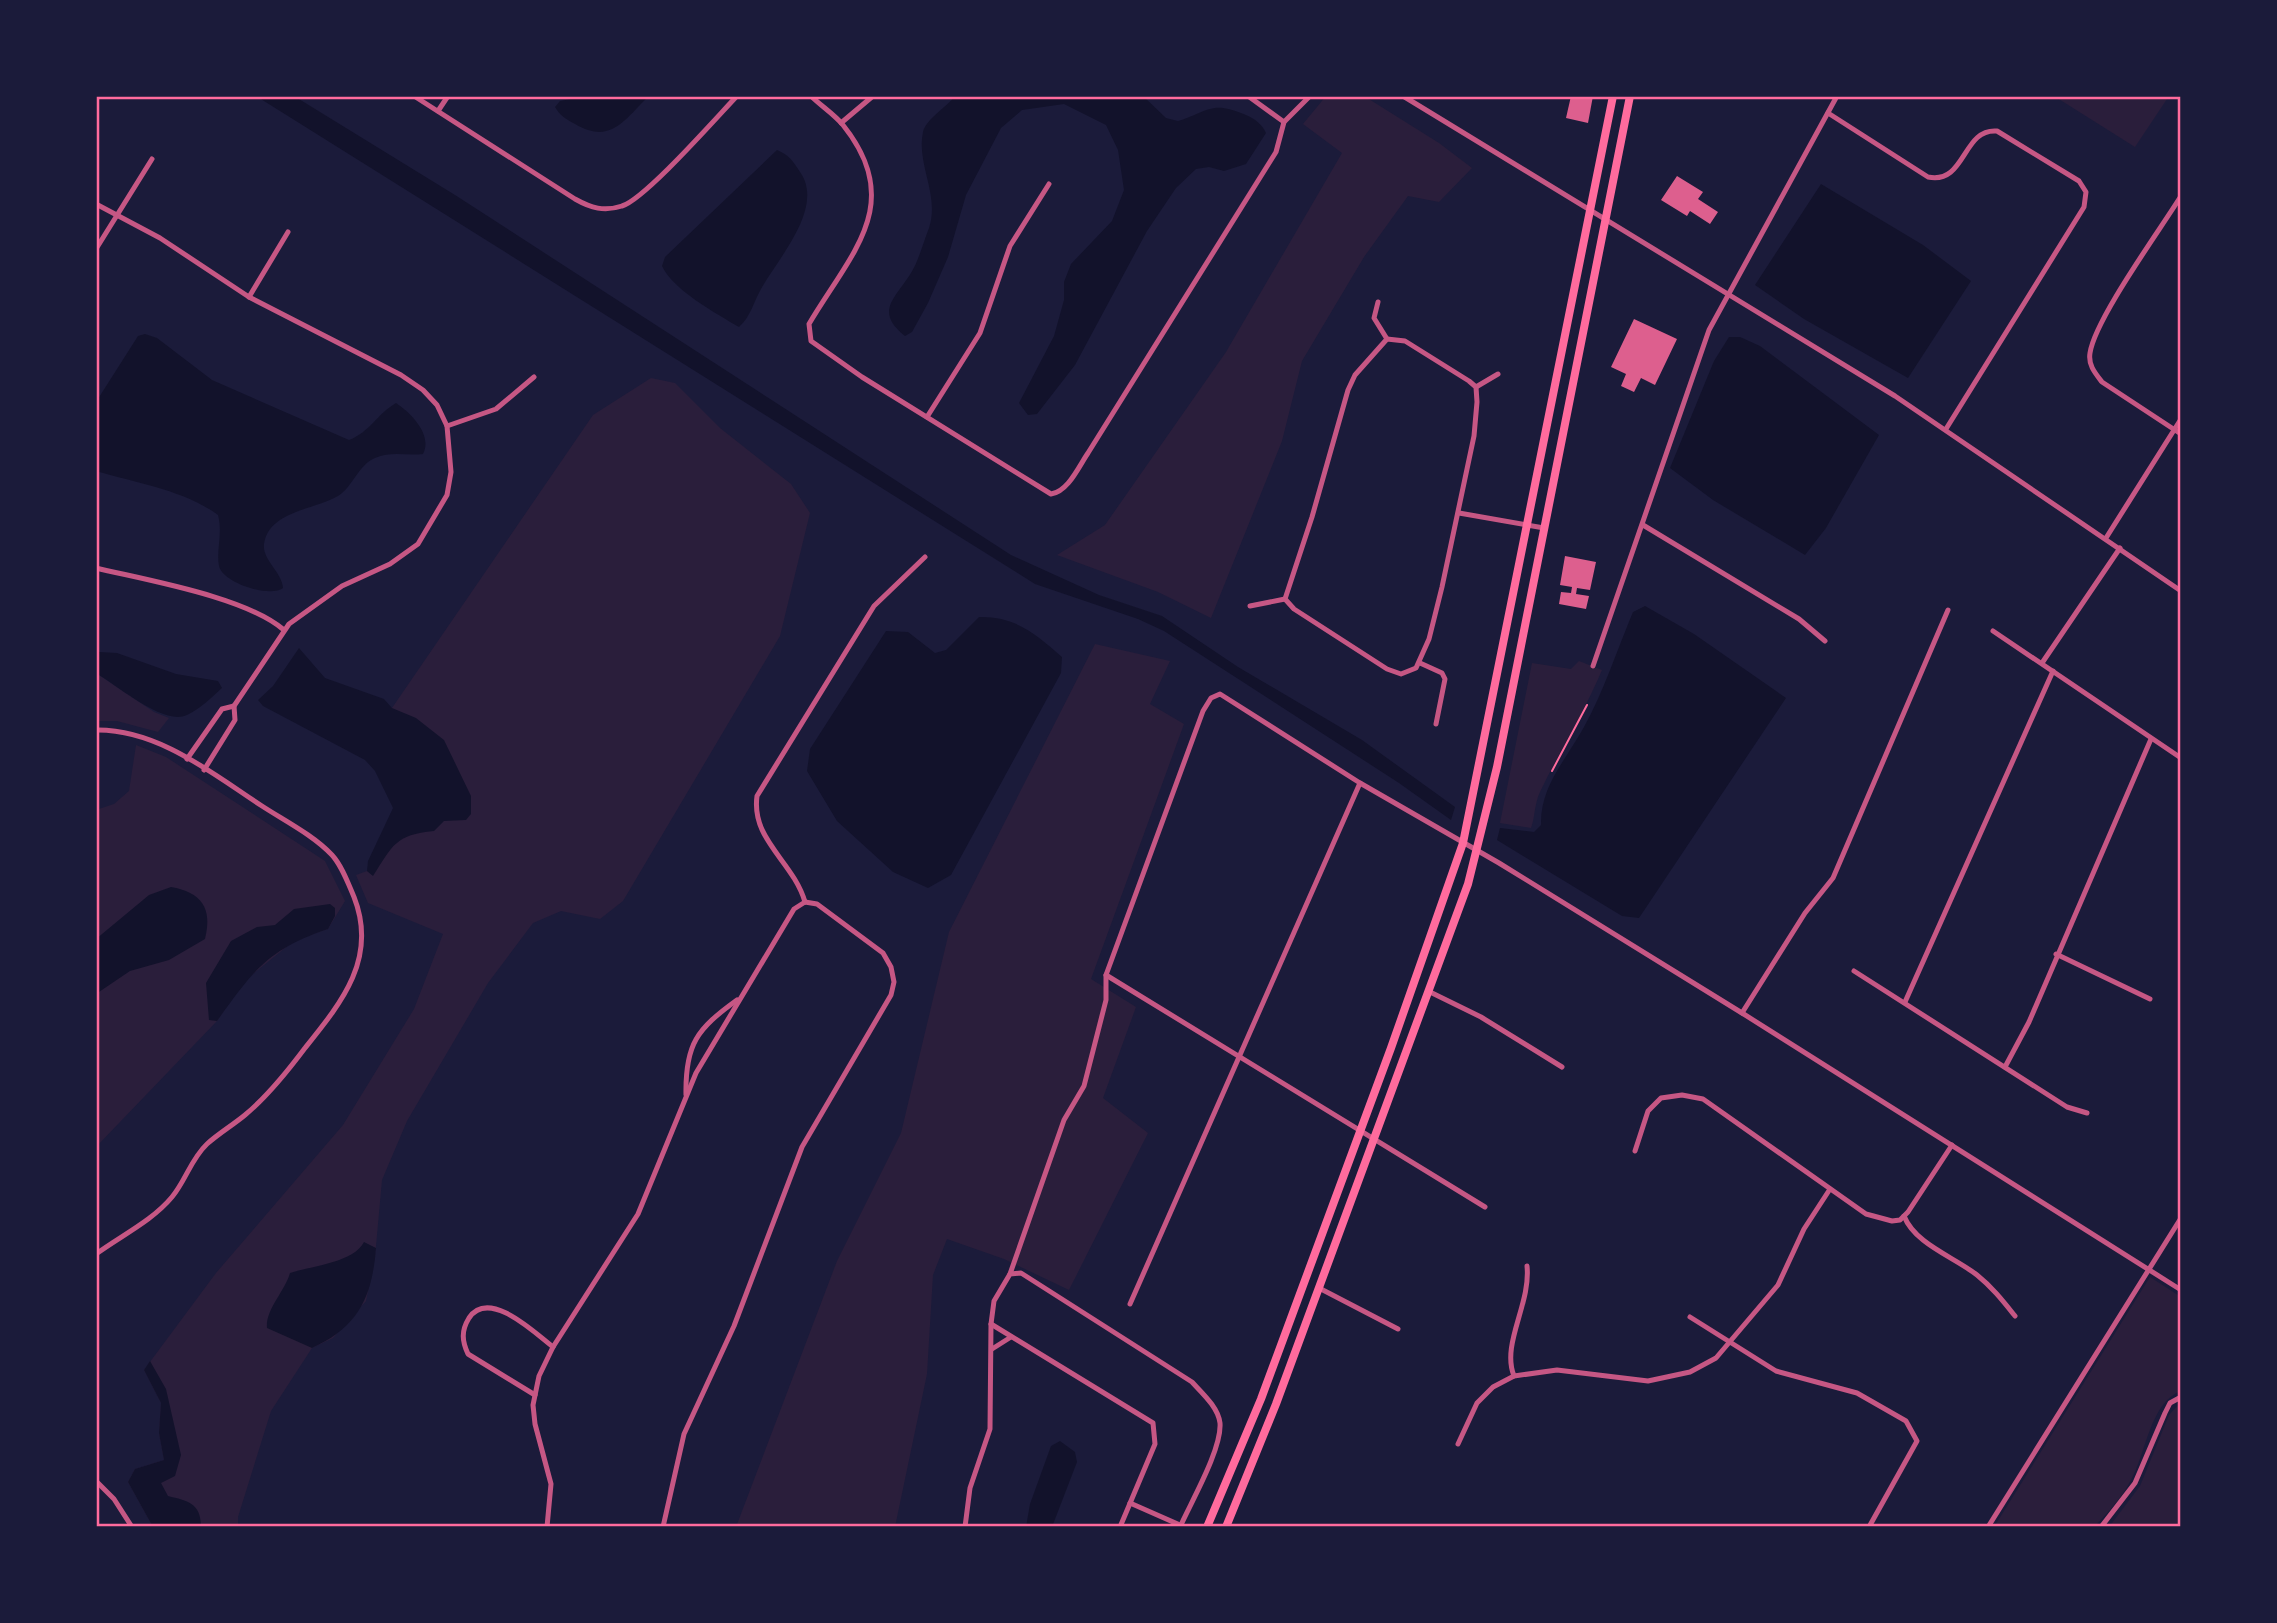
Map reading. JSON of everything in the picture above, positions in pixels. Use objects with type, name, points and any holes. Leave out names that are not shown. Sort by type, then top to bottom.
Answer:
[{"type":"main road","points":[[1206,1527],[1261,1399],[1463,843],[1613,96]]},
{"type":"main road","points":[[1226,1527],[1276,1404],[1430,992],[1477,851],[1497,767],[1630,96]]},
{"type":"street","points":[[414,96],[575,199],[604,210],[635,200],[737,96]]},
{"type":"street","points":[[438,111],[448,96]]},
{"type":"street","points":[[811,96],[841,123],[862,153],[874,197],[865,229],[809,324],[808,332],[815,347],[1040,490],[1058,493],[1088,453],[1259,180],[1276,152],[1284,122],[1310,96]]},
{"type":"street","points":[[841,123],[873,96]]},
{"type":"street","points":[[1248,96],[1284,122]]},
{"type":"street","points":[[1403,96],[1946,429],[2181,591]]},
{"type":"street","points":[[1593,666],[1643,525],[1696,361],[1726,294],[1837,96]]},
{"type":"street","points":[[1828,113],[1928,177],[1936,178],[1955,169],[1982,132],[1997,131],[2079,181],[2086,192],[2084,207],[1946,429]]},
{"type":"street","points":[[96,249],[152,159]]},
{"type":"street","points":[[927,417],[980,332],[1010,246],[1049,184]]},
{"type":"street","points":[[2181,197],[2105,318],[2089,354],[2093,371],[2102,382],[2181,434]]},
{"type":"street","points":[[96,204],[160,238],[249,297],[401,375],[424,390],[437,405],[447,426],[451,472],[447,495],[418,544],[390,564],[331,593],[308,608],[284,630],[234,706],[235,720],[204,770]]},
{"type":"street","points":[[249,297],[288,232]]},
{"type":"street","points":[[1378,302],[1374,318],[1387,339]]},
{"type":"street","points":[[1387,339],[1405,341],[1476,387]]},
{"type":"street","points":[[1285,599],[1316,505],[1348,390],[1355,375],[1387,339]]},
{"type":"street","points":[[1476,387],[1498,374]]},
{"type":"street","points":[[447,426],[496,409],[534,377]]},
{"type":"street","points":[[1285,599],[1294,608],[1387,669],[1401,674],[1416,668],[1430,639],[1459,513],[1474,436],[1476,387]]},
{"type":"street","points":[[2106,538],[2181,419]]},
{"type":"street","points":[[1459,513],[1544,528]]},
{"type":"street","points":[[1643,525],[1799,619],[1825,641]]},
{"type":"street","points":[[2042,663],[2120,548]]},
{"type":"street","points":[[805,902],[800,885],[761,830],[755,814],[757,796],[874,606],[925,557]]},
{"type":"street","points":[[96,568],[218,599],[261,616],[284,630]]},
{"type":"street","points":[[1250,606],[1285,599]]},
{"type":"street","points":[[1742,1013],[1805,913],[1833,878],[1948,610]]},
{"type":"street","points":[[1993,631],[2181,758]]},
{"type":"street","points":[[1420,663],[1442,673],[1445,679],[1436,724]]},
{"type":"street","points":[[1905,1002],[2053,671]]},
{"type":"street","points":[[965,1527],[970,1488],[990,1429],[991,1324],[995,1301],[1010,1273],[1064,1120],[1084,1086],[1106,1000],[1105,975],[1195,731],[1213,697],[1220,694],[1360,783],[1742,1013],[2181,1290]]},
{"type":"street","points":[[187,760],[222,709],[234,706]]},
{"type":"street","points":[[96,730],[141,737],[187,760],[332,855],[352,893],[361,923],[362,949],[355,978],[279,1082],[246,1114],[200,1151],[173,1196],[149,1219],[96,1254]]},
{"type":"street","points":[[2005,1067],[2029,1021],[2151,739]]},
{"type":"street","points":[[1130,1304],[1360,783]]},
{"type":"street","points":[[547,1527],[551,1484],[535,1424],[535,1395],[539,1376],[553,1347],[638,1214],[696,1073],[740,998],[794,909],[805,902],[817,904],[883,953],[891,967],[894,982],[891,995],[802,1147],[734,1326],[684,1434],[663,1527]]},
{"type":"street","points":[[2056,954],[2150,999]]},
{"type":"street","points":[[1854,971],[2067,1107],[2087,1113]]},
{"type":"street","points":[[1105,975],[1485,1206]]},
{"type":"street","points":[[1430,992],[1481,1017],[1562,1067]]},
{"type":"street","points":[[686,1098],[687,1065],[693,1041],[709,1021],[740,998]]},
{"type":"street","points":[[1635,1151],[1648,1111],[1661,1098],[1694,1096],[1722,1112],[1745,1131],[1866,1214],[1892,1221],[1904,1216],[1952,1145]]},
{"type":"street","points":[[1458,1444],[1471,1413],[1484,1395],[1514,1376],[1557,1370],[1648,1381],[1673,1378],[1716,1359],[1778,1285],[1804,1229],[1830,1189]]},
{"type":"street","points":[[1904,1216],[1907,1225],[1919,1236],[1995,1291],[2015,1315]]},
{"type":"street","points":[[1988,1527],[2181,1218]]},
{"type":"street","points":[[1514,1376],[1510,1354],[1527,1295],[1527,1266]]},
{"type":"street","points":[[1010,1273],[1021,1273],[1192,1382],[1212,1404],[1220,1421],[1219,1438],[1180,1526],[1130,1503]]},
{"type":"street","points":[[1320,1288],[1398,1329]]},
{"type":"street","points":[[535,1395],[468,1354],[463,1343],[464,1326],[472,1313],[485,1308],[504,1311],[553,1347]]},
{"type":"street","points":[[1690,1317],[1776,1371],[1857,1393],[1906,1421],[1917,1441],[1869,1527]]},
{"type":"street","points":[[991,1324],[1153,1423],[1155,1444],[1120,1527]]},
{"type":"street","points":[[992,1349],[1011,1337]]},
{"type":"street","points":[[2101,1527],[2135,1483],[2170,1403],[2181,1397]]},
{"type":"street","points":[[96,1481],[114,1499],[132,1527]]},
{"type":"path","points":[[1552,771],[1587,705]]},
{"type":"shaded area","points":[[256,96],[294,96],[455,195],[1011,555],[1099,595],[1162,616],[1238,667],[1362,740],[1455,807],[1451,820],[1399,783],[1164,631],[1138,619],[1035,584]]},
{"type":"shaded area","points":[[587,96],[649,96],[616,127],[598,132],[587,130],[569,120],[555,107],[560,101]]},
{"type":"shaded area","points":[[955,96],[1143,96],[1166,118],[1178,121],[1211,109],[1225,108],[1252,118],[1266,133],[1246,164],[1224,171],[1209,167],[1196,169],[1176,188],[1147,231],[1075,365],[1037,414],[1028,415],[1019,403],[1054,336],[1064,300],[1064,282],[1071,264],[1112,221],[1124,190],[1118,150],[1106,125],[1064,104],[1022,110],[1001,128],[966,195],[948,257],[928,303],[912,332],[905,336],[896,327],[889,312],[890,305],[916,263],[932,216],[923,156],[923,132],[928,122]]},
{"type":"shaded area","points":[[1326,96],[1364,96],[1439,143],[1472,168],[1439,202],[1408,196],[1364,257],[1302,361],[1282,441],[1211,618],[1158,592],[1057,555],[1105,525],[1226,352],[1342,153],[1303,124]]},
{"type":"shaded area","points":[[2054,96],[2169,96],[2135,147]]},
{"type":"shaded area","points":[[777,150],[785,154],[800,172],[806,186],[807,201],[797,232],[739,327],[685,292],[662,266],[665,257]]},
{"type":"shaded area","points":[[1821,184],[1923,245],[1971,281],[1908,378],[1804,319],[1755,285]]},
{"type":"shaded area","points":[[145,334],[157,338],[212,380],[349,440],[363,432],[396,403],[414,419],[423,432],[423,454],[393,454],[375,458],[364,466],[338,496],[294,513],[274,525],[268,533],[264,550],[283,588],[277,591],[258,590],[238,583],[222,572],[219,566],[218,515],[175,493],[96,471],[96,402],[138,336]]},
{"type":"shaded area","points":[[1729,337],[1740,337],[1760,346],[1879,435],[1826,528],[1805,555],[1713,500],[1670,468],[1714,361]]},
{"type":"shaded area","points":[[651,378],[675,383],[720,428],[791,484],[810,513],[780,636],[623,901],[600,919],[561,911],[533,923],[488,983],[407,1121],[382,1180],[375,1257],[366,1301],[333,1338],[312,1348],[271,1411],[238,1517],[238,1527],[153,1527],[128,1482],[135,1469],[164,1460],[159,1433],[161,1403],[144,1370],[216,1273],[343,1125],[414,1009],[443,934],[368,903],[356,875],[367,871],[372,875],[391,847],[409,833],[392,708],[593,415]]},
{"type":"shaded area","points":[[1645,606],[1694,634],[1786,698],[1639,918],[1622,916],[1497,840],[1500,828],[1534,832],[1541,825],[1549,786],[1591,713],[1633,612]]},
{"type":"shaded area","points":[[979,617],[992,617],[1014,623],[1034,634],[1062,657],[1061,673],[951,875],[928,888],[893,872],[837,821],[807,771],[810,749],[886,631],[908,632],[935,653],[946,650]]},
{"type":"shaded area","points":[[1095,644],[1170,661],[1150,704],[1184,724],[1091,979],[1136,1007],[1103,1098],[1148,1133],[1069,1290],[1004,1259],[947,1239],[933,1275],[927,1374],[895,1527],[736,1527],[837,1261],[901,1133],[949,932]]},
{"type":"shaded area","points":[[299,648],[325,678],[384,699],[392,708],[416,718],[444,740],[471,796],[471,814],[466,820],[444,821],[434,831],[403,839],[391,849],[373,876],[367,871],[368,861],[393,808],[375,771],[365,760],[263,706],[258,700],[273,686]]},
{"type":"shaded area","points":[[99,652],[117,653],[176,674],[218,681],[222,688],[187,715],[166,715],[141,703],[96,673]]},
{"type":"shaded area","points":[[1579,661],[1602,670],[1540,792],[1531,828],[1500,823],[1532,663],[1571,669]]},
{"type":"shaded area","points":[[96,673],[154,712],[169,718],[158,732],[117,721],[96,721]]},
{"type":"shaded area","points":[[136,745],[166,757],[325,861],[345,901],[328,929],[295,940],[243,982],[217,1021],[96,1147],[96,810],[114,804],[129,791]]},
{"type":"shaded area","points":[[171,887],[190,893],[202,903],[207,918],[205,939],[169,960],[130,971],[96,994],[96,939],[149,895]]},
{"type":"shaded area","points":[[330,904],[335,908],[335,916],[328,929],[276,954],[252,975],[217,1021],[209,1020],[206,983],[231,941],[257,927],[275,925],[294,909]]},
{"type":"shaded area","points":[[364,1242],[376,1248],[371,1282],[360,1309],[341,1331],[312,1348],[267,1328],[269,1314],[290,1273],[351,1255]]},
{"type":"shaded area","points":[[2150,1277],[2181,1297],[2181,1391],[2162,1406],[2127,1486],[2094,1527],[1994,1527]]},
{"type":"shaded area","points":[[150,1361],[166,1389],[181,1455],[175,1476],[161,1483],[168,1496],[192,1504],[196,1508],[201,1527],[153,1527],[128,1482],[135,1469],[164,1460],[159,1433],[161,1403],[144,1370]]},
{"type":"shaded area","points":[[2181,1402],[2181,1527],[2109,1527],[2140,1486],[2169,1415]]},
{"type":"shaded area","points":[[1060,1441],[1075,1452],[1077,1462],[1052,1527],[1026,1527],[1030,1504],[1051,1446]]},
{"type":"building","points":[[1571,96],[1593,96],[1588,123],[1566,118]]},
{"type":"building","points":[[1677,176],[1703,192],[1698,199],[1718,212],[1710,224],[1690,211],[1687,216],[1661,200]]},
{"type":"building","points":[[1634,319],[1677,339],[1655,385],[1641,378],[1634,392],[1621,386],[1626,374],[1611,367]]},
{"type":"building","points":[[1565,556],[1596,562],[1590,590],[1577,588],[1576,594],[1589,596],[1586,609],[1559,604],[1561,592],[1571,593],[1572,587],[1560,585]]}]
